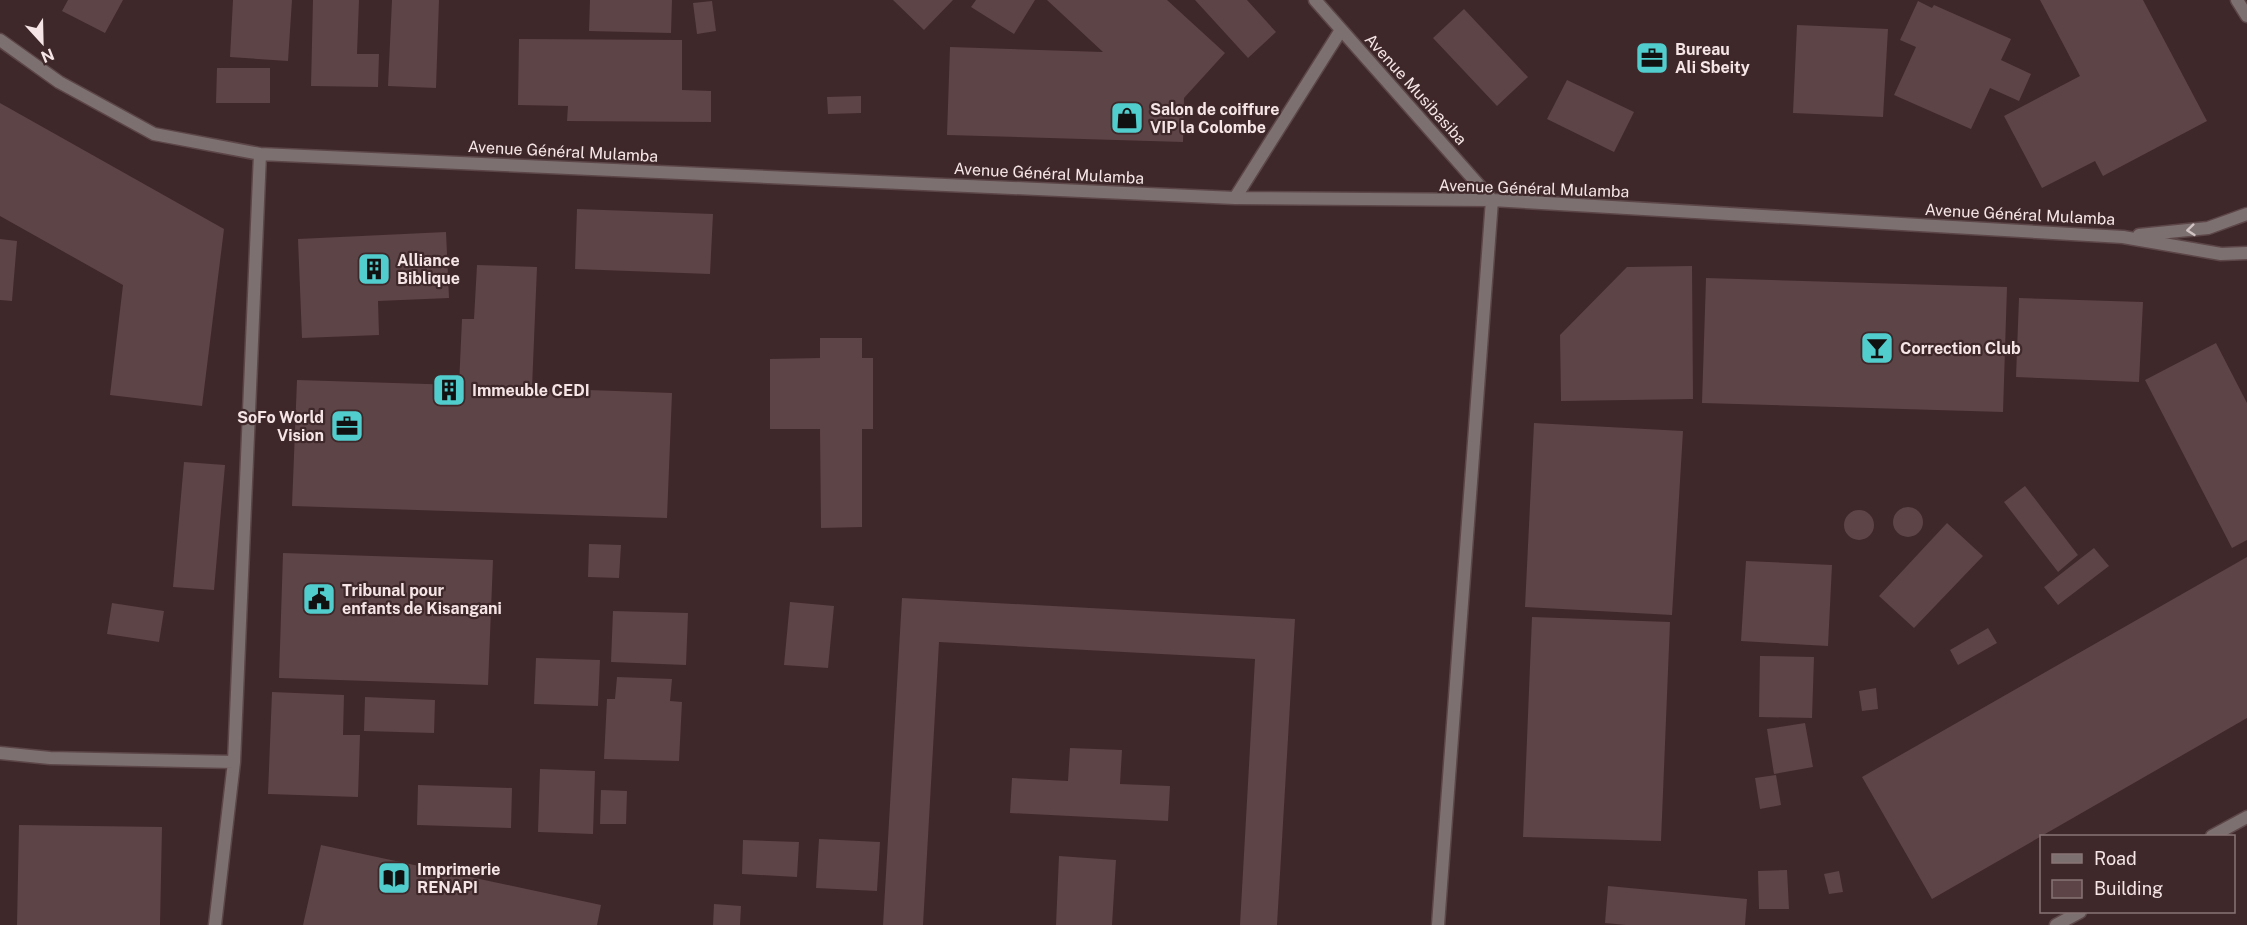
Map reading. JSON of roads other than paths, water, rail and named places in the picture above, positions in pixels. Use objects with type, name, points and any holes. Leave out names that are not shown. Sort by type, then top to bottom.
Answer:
[{"type":"street","name":"Avenue Musibasiba","points":[[1315,0],[1492,200]]},
{"type":"street","points":[[2237,0],[2247,16]]},
{"type":"street","points":[[1235,198],[1341,30]]},
{"type":"street","name":"Avenue Général Mulamba","points":[[0,40],[59,82],[154,134],[260,154],[1235,198],[1492,200],[2123,237]]},
{"type":"street","points":[[215,925],[234,762],[260,154]]},
{"type":"street","points":[[1438,925],[1492,200]]},
{"type":"street","points":[[2123,237],[2208,228],[2247,214]]},
{"type":"street","points":[[2123,237],[2221,254],[2247,253]]},
{"type":"street","points":[[0,753],[50,758],[234,762]]},
{"type":"street","points":[[2216,835],[2247,817]]},
{"type":"street","points":[[2056,925],[2078,913]]},
{"type":"place","name":"Bureau Ali Sbeity","points":[[1652,58]]},
{"type":"place","name":"Salon de coiffure VIP la Colombe","points":[[1127,118]]},
{"type":"place","name":"Alliance Biblique","points":[[374,269]]},
{"type":"place","name":"Correction Club","points":[[1877,348]]},
{"type":"place","name":"Immeuble CEDI","points":[[449,390]]},
{"type":"place","name":"SoFo World Vision","points":[[347,426]]},
{"type":"place","name":"Tribunal pour enfants de Kisangani","points":[[319,599]]},
{"type":"place","name":"Imprimerie RENAPI","points":[[394,878]]}]
